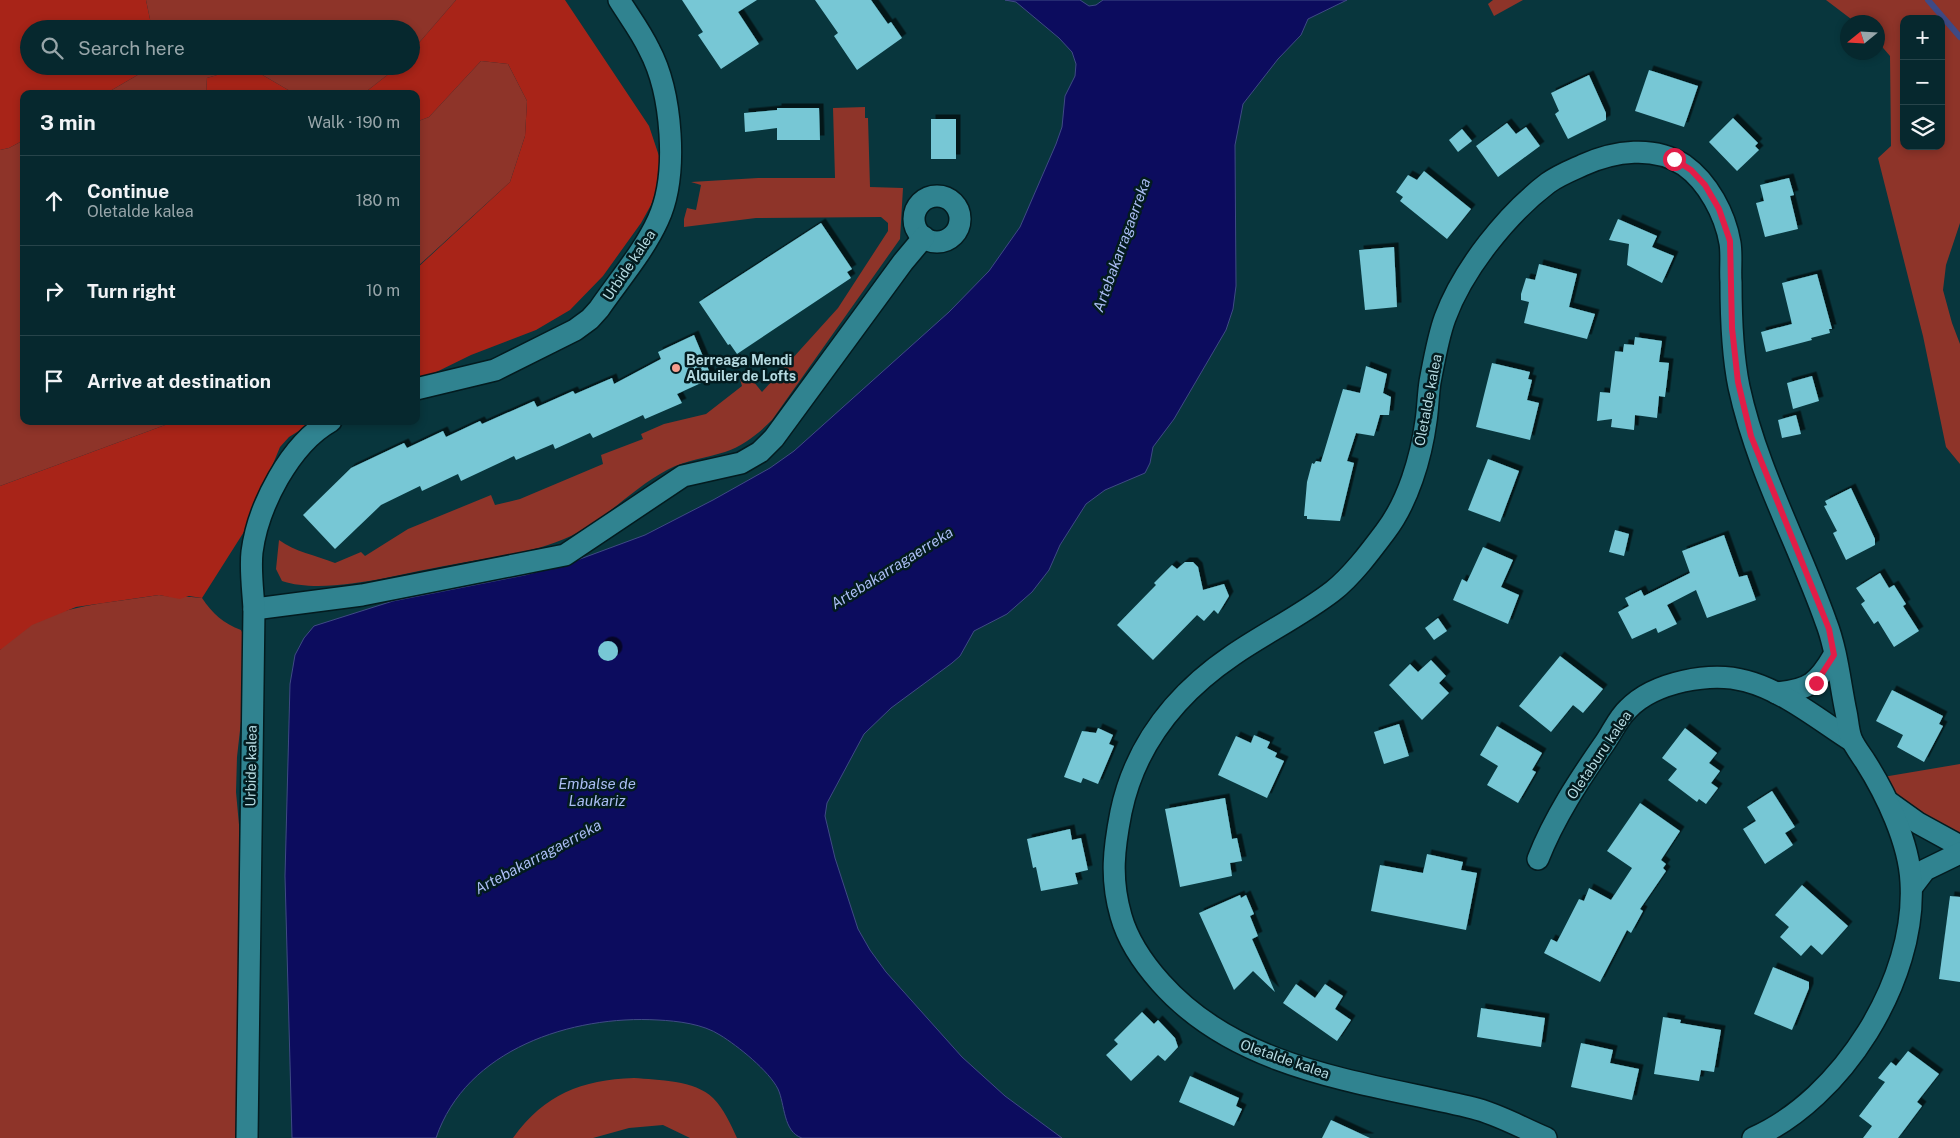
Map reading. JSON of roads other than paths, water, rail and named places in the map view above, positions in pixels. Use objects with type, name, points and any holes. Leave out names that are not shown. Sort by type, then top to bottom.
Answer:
[{"type":"street","name":"Urbide kalea","points":[[420,388],[495,370],[582,324],[599,309],[652,232],[665,196],[672,135],[667,105],[650,50],[619,0]]},
{"type":"street","name":"Oletalde kalea","points":[[1546,1138],[1481,1110],[1347,1080],[1294,1065],[1236,1043],[1179,1004],[1142,962],[1121,918],[1112,857],[1126,786],[1148,740],[1160,720],[1176,703],[1228,658],[1338,588],[1389,527],[1408,488],[1425,428],[1429,385],[1444,319],[1470,268],[1514,214],[1551,180],[1601,157],[1629,152],[1651,152],[1674,159],[1691,170],[1705,185],[1719,209],[1730,241],[1732,328],[1738,382],[1751,436],[1829,629],[1852,741],[1890,803],[1911,872],[1912,887],[1906,943],[1891,986],[1865,1038],[1825,1088],[1773,1130],[1753,1138]]},
{"type":"street","points":[[254,609],[362,595],[565,555],[683,476],[741,463],[760,452],[774,438],[903,262],[924,237]]},
{"type":"street","name":"Urbide kalea","points":[[247,1138],[254,609],[252,553],[261,512],[289,463],[309,437],[326,425]]},
{"type":"street","points":[[1776,693],[1797,691],[1816,683],[1834,655]]},
{"type":"street","name":"Oletaburu kalea","points":[[1538,859],[1546,838],[1580,779],[1628,709],[1660,688],[1696,678],[1745,681],[1776,693],[1852,741]]},
{"type":"street","name":"Oletalde kalea","points":[[1890,803],[1918,823],[1960,846]]},
{"type":"street","points":[[1912,887],[1925,870],[1960,852]]},
{"type":"water","name":"Embalse de Laukariz","points":[[1005,0],[1080,0],[1089,6],[1096,5],[1103,0],[1347,0],[1308,19],[1301,35],[1278,59],[1243,104],[1235,145],[1236,286],[1233,309],[1226,330],[1174,419],[1153,447],[1150,463],[1145,473],[1105,490],[1086,504],[1060,545],[1049,570],[1032,592],[1007,614],[974,631],[960,656],[891,708],[864,734],[827,803],[825,816],[835,858],[858,929],[870,950],[886,972],[962,1057],[1005,1096],[1062,1138],[802,1138],[791,1130],[788,1124],[778,1089],[774,1082],[752,1059],[727,1040],[713,1031],[690,1024],[658,1020],[625,1020],[591,1024],[558,1032],[526,1044],[497,1060],[471,1081],[451,1107],[436,1138],[292,1138],[285,876],[290,684],[295,655],[304,638],[314,626],[393,601],[525,575],[572,562],[645,535],[770,468],[794,451],[949,312],[989,271],[1020,227],[1056,144],[1062,127],[1065,96],[1075,76],[1076,64],[1072,52],[1059,38],[1016,2]]},
{"type":"waterway","name":"Artebakarragaerreka","points":[[1928,0],[1960,37]]},
{"type":"place","name":"Berreaga Mendi Alquiler de Lofts","points":[[676,368]]}]
